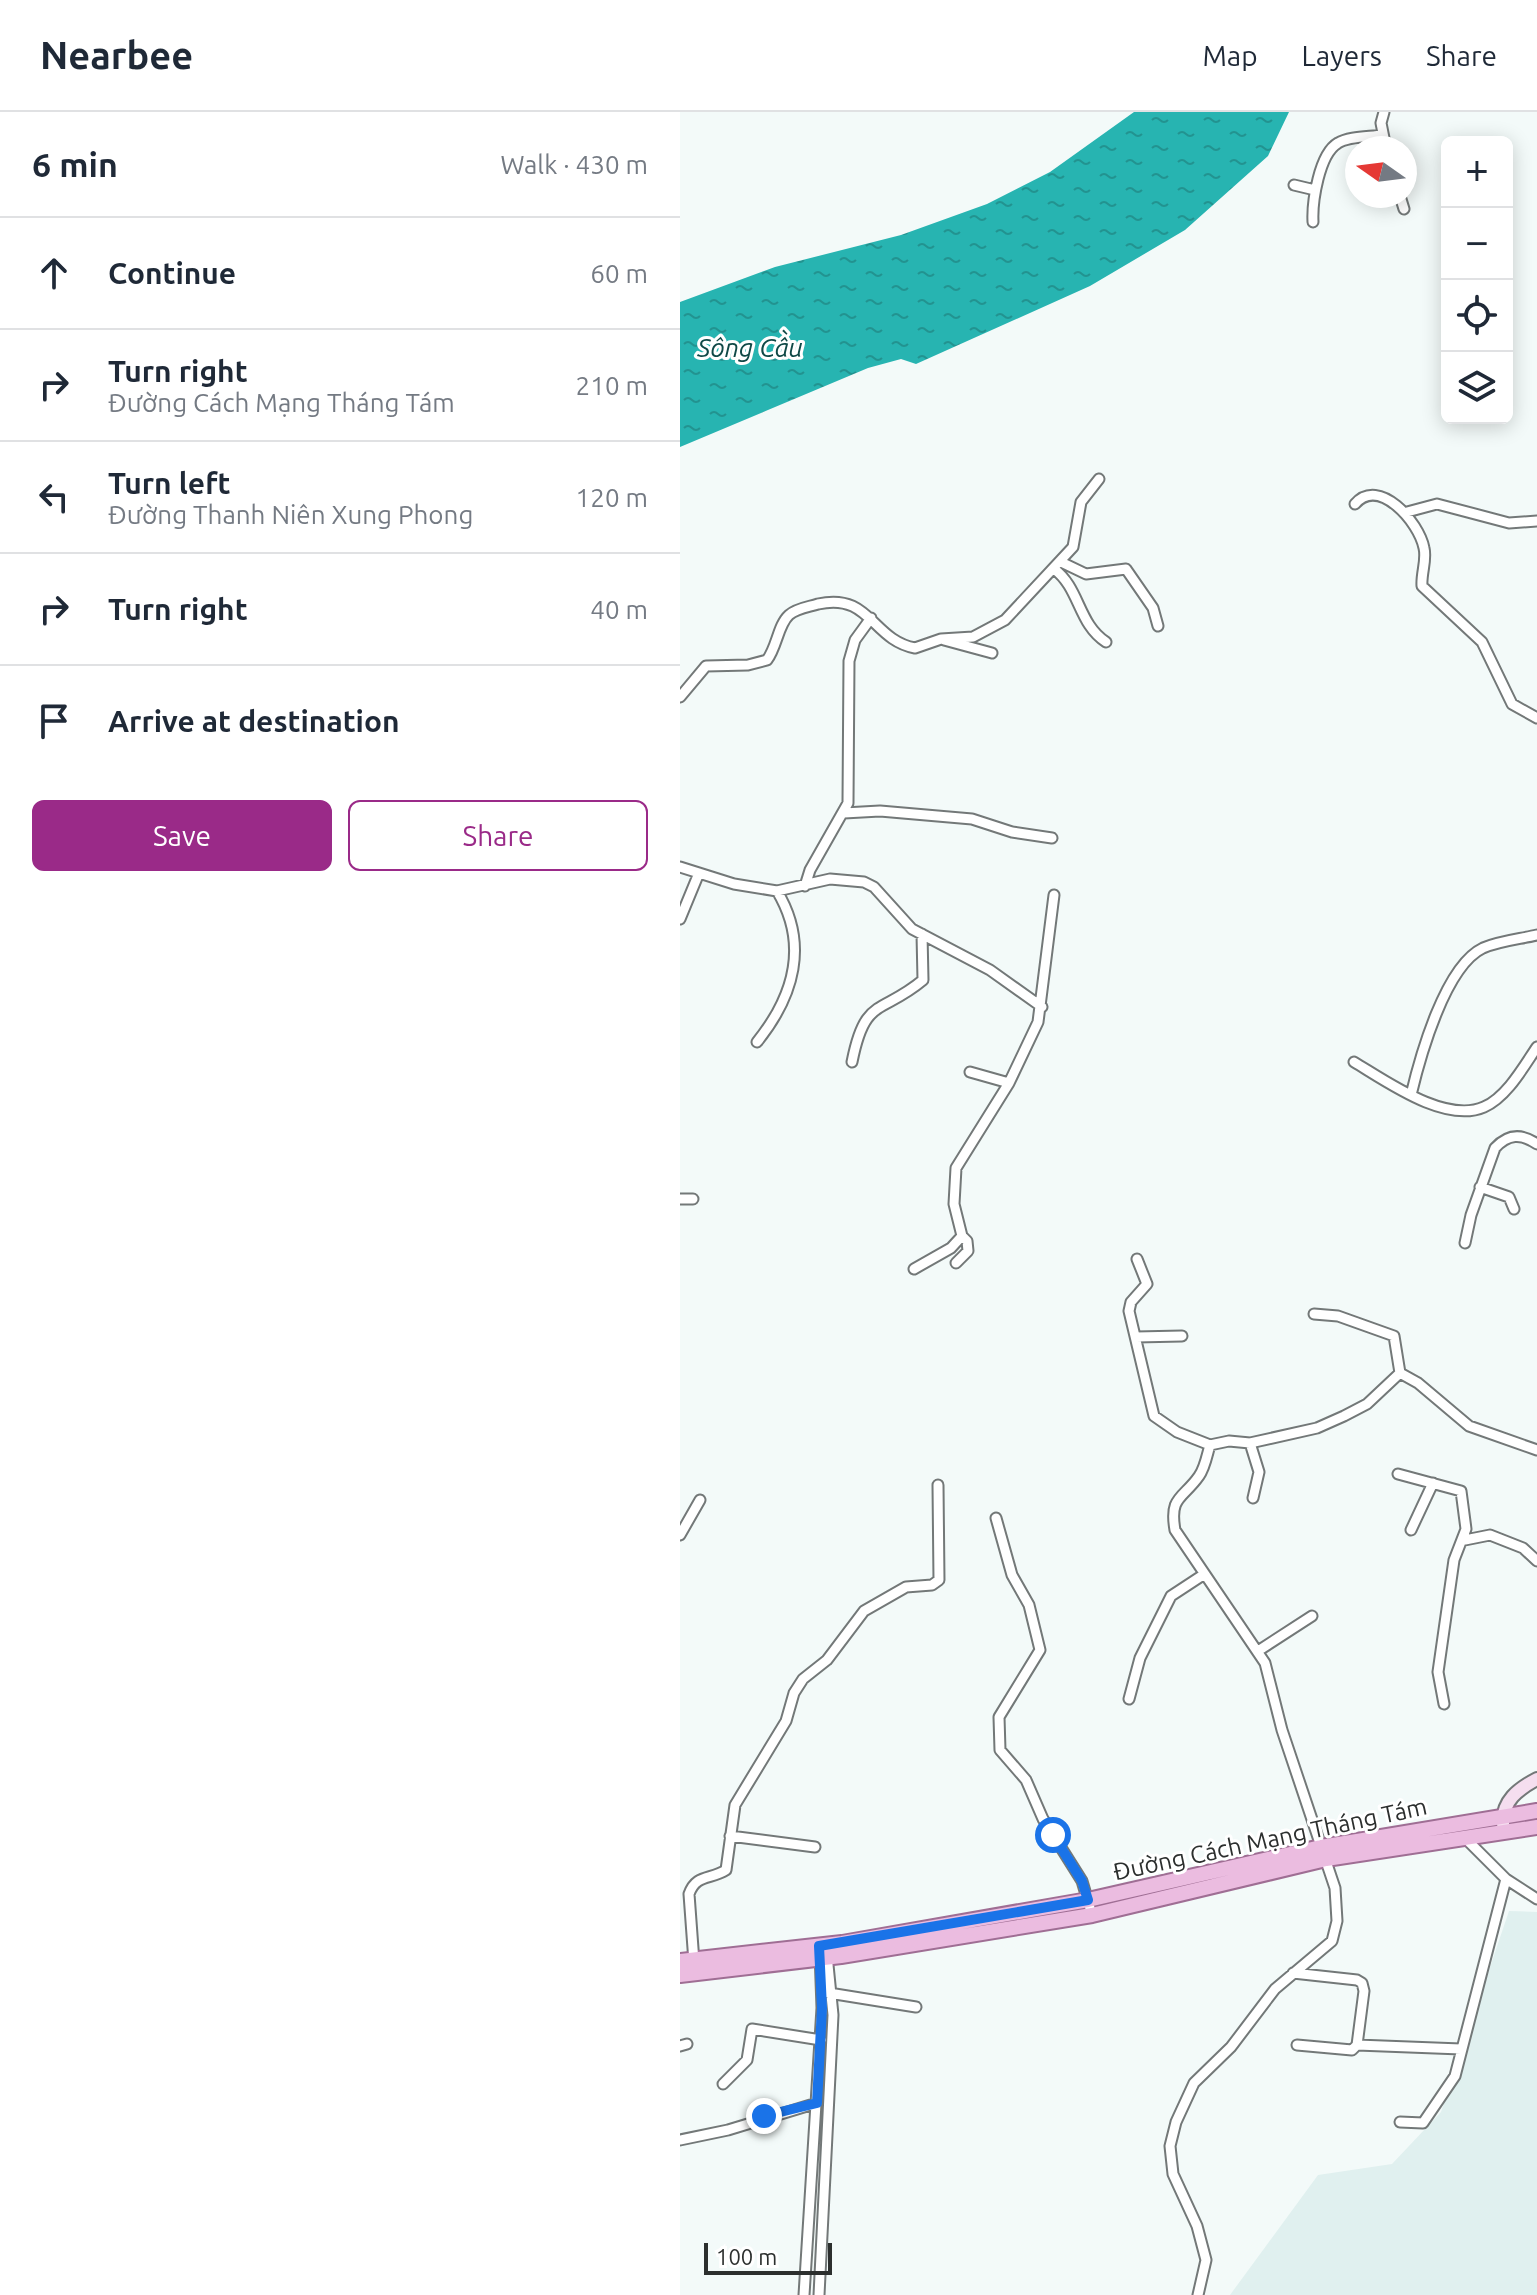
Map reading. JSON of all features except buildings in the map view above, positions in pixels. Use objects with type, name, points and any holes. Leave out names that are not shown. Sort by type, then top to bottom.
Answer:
[{"type":"main road","points":[[1503,1831],[1502,1814],[1514,1794],[1537,1779]]},
{"type":"main road","name":"Đường Cách Mạng Tháng Tám","points":[[687,1967],[824,1952],[1090,1908],[1502,1814],[1537,1811]]},
{"type":"main road","name":"Đường Cách Mạng Tháng Tám","points":[[1323,1853],[1537,1827]]},
{"type":"street","points":[[1313,222],[1315,190],[1337,143],[1382,135],[1384,112]]},
{"type":"street","points":[[1294,185],[1315,190]]},
{"type":"street","points":[[680,697],[706,666],[748,665],[767,660],[788,616],[802,608],[841,601],[871,618],[890,638],[906,646],[923,647],[941,639],[973,637],[995,627],[1058,566],[1077,540],[1081,502],[1099,479]]},
{"type":"street","points":[[1355,504],[1363,495],[1371,494],[1407,512],[1424,546],[1422,586],[1482,642],[1512,704],[1537,718]]},
{"type":"street","points":[[1407,512],[1437,504],[1509,523],[1537,521]]},
{"type":"street","points":[[1058,566],[1086,574],[1126,569],[1153,608],[1158,626]]},
{"type":"street","points":[[1058,566],[1089,629],[1106,642]]},
{"type":"street","points":[[805,886],[828,835],[848,803],[849,661],[855,640],[871,618]]},
{"type":"street","points":[[941,639],[992,653]]},
{"type":"street","points":[[844,813],[880,811],[972,819],[1012,832],[1052,838]]},
{"type":"street","points":[[680,867],[734,884],[777,891],[830,879],[864,882],[874,887],[906,924],[990,970],[1042,1007]]},
{"type":"street","points":[[680,919],[699,873]]},
{"type":"street","points":[[757,1042],[787,997],[796,958],[789,916],[777,891]]},
{"type":"street","points":[[956,1263],[968,1251],[954,1204],[956,1168],[1009,1083],[1042,1007],[1054,895]]},
{"type":"street","points":[[852,1062],[858,1038],[872,1011],[923,980],[922,934]]},
{"type":"street","points":[[1411,1095],[1429,1026],[1469,959],[1484,948],[1537,935]]},
{"type":"street","points":[[1354,1062],[1411,1095],[1448,1108],[1483,1108],[1520,1072],[1537,1047]]},
{"type":"street","points":[[970,1072],[1009,1083]]},
{"type":"street","points":[[1465,1243],[1480,1187],[1495,1148],[1502,1141],[1516,1136],[1537,1144]]},
{"type":"street","points":[[1480,1187],[1509,1197],[1514,1209]]},
{"type":"street","points":[[680,1199],[693,1199]]},
{"type":"street","points":[[914,1269],[951,1248],[962,1236]]},
{"type":"street","points":[[1137,1259],[1147,1284],[1129,1306],[1154,1416],[1177,1432],[1210,1445],[1229,1441],[1250,1443],[1317,1428],[1367,1404],[1400,1373]]},
{"type":"street","points":[[1314,1314],[1338,1316],[1394,1336],[1400,1373]]},
{"type":"street","points":[[1136,1337],[1182,1336]]},
{"type":"street","points":[[1400,1373],[1418,1383],[1469,1426],[1537,1450]]},
{"type":"street","points":[[1250,1443],[1259,1472],[1253,1498]]},
{"type":"street","points":[[1198,2295],[1206,2260],[1197,2226],[1173,2174],[1170,2146],[1176,2122],[1194,2083],[1231,2047],[1275,1989],[1332,1941],[1338,1902],[1258,1651],[1175,1530],[1173,1518],[1179,1495],[1201,1473],[1210,1445]]},
{"type":"street","points":[[1398,1474],[1461,1491],[1465,1540],[1454,1560],[1440,1652],[1439,1682],[1444,1704]]},
{"type":"street","points":[[1411,1530],[1433,1483]]},
{"type":"street","points":[[687,1967],[689,1894],[697,1879],[726,1870],[735,1805],[786,1721],[794,1693],[803,1679],[827,1660],[864,1611],[906,1587],[932,1585],[939,1580],[938,1485]]},
{"type":"street","points":[[680,1535],[700,1500]]},
{"type":"street","points":[[996,1518],[1012,1575],[1029,1605],[1040,1650],[999,1717],[1000,1750],[1026,1780],[1043,1819],[1082,1881],[1090,1908]]},
{"type":"street","points":[[1465,1540],[1490,1535],[1523,1548],[1537,1561]]},
{"type":"street","points":[[1129,1699],[1140,1658],[1171,1596],[1203,1575]]},
{"type":"street","points":[[1258,1651],[1312,1616]]},
{"type":"street","points":[[730,1836],[815,1847]]},
{"type":"street","points":[[1464,1837],[1506,1879],[1537,1899]]},
{"type":"street","points":[[1400,2122],[1415,2125],[1430,2118],[1452,2082],[1506,1879]]},
{"type":"street","points":[[680,1887],[689,1894]]},
{"type":"street","points":[[819,2295],[829,1994],[824,1952]]},
{"type":"street","points":[[1293,1973],[1362,1983],[1357,2045]]},
{"type":"street","points":[[829,1994],[916,2007]]},
{"type":"street","points":[[804,2295],[821,2040],[829,1994]]},
{"type":"street","points":[[723,2084],[747,2060],[752,2029],[821,2040]]},
{"type":"street","points":[[1297,2045],[1349,2051],[1357,2045],[1461,2049]]},
{"type":"street","points":[[680,2140],[728,2130],[764,2116],[817,2103]]},
{"type":"street","points":[[812,2184],[825,2185]]},
{"type":"shaded area","points":[[1509,1911],[1537,1912],[1537,2295],[1230,2295],[1318,2175],[1392,2164],[1441,2112]]},
{"type":"water","name":"Sông Cầu","points":[[1134,112],[1289,112],[1268,156],[1185,230],[1090,286],[916,364],[901,359],[868,368],[680,447],[680,302],[775,267],[901,235],[987,204],[1050,172]]},
{"type":"route","points":[[764,2116],[817,2103],[822,2008],[819,1946],[1088,1900],[1082,1881],[1053,1835]]}]
